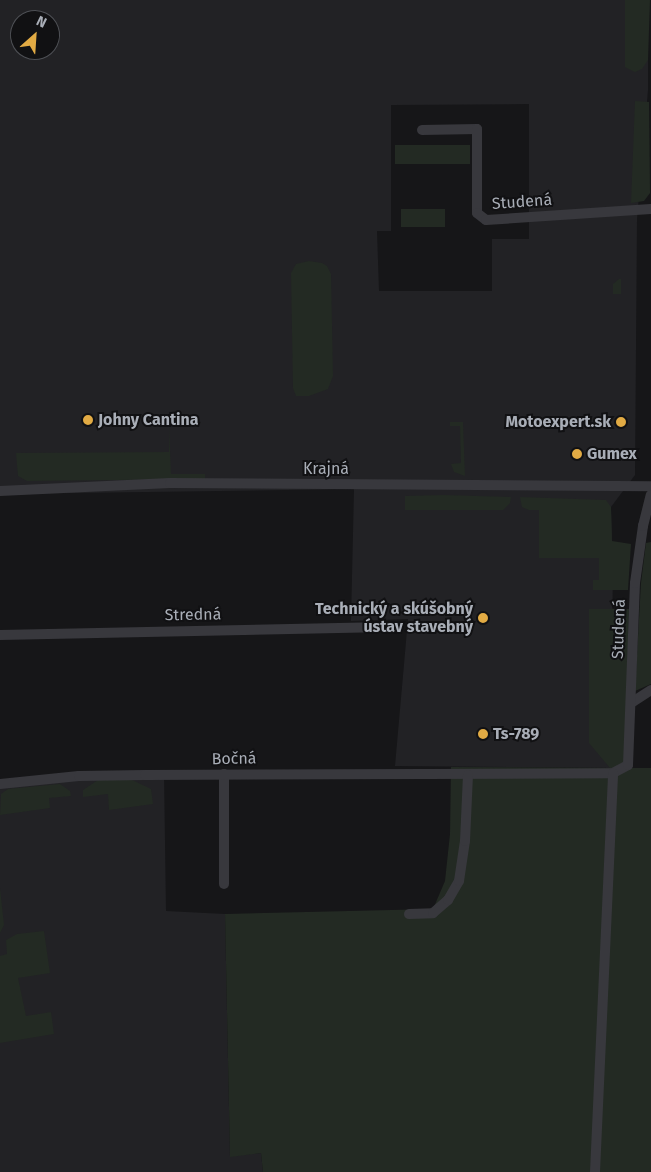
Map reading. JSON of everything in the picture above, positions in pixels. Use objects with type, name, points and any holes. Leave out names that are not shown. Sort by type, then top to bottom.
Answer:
[{"type":"street","name":"Studená","points":[[422,130],[477,129],[477,213],[486,220],[651,209]]},
{"type":"street","name":"Krajná","points":[[5,490],[195,483],[651,486]]},
{"type":"street","name":"Studená","points":[[628,766],[635,583],[643,526],[651,494]]},
{"type":"street","name":"Stredná","points":[[0,635],[387,627]]},
{"type":"street","points":[[631,703],[651,690]]},
{"type":"street","name":"Bočná","points":[[0,784],[79,776],[613,773],[628,766]]},
{"type":"street","points":[[595,1172],[613,773]]},
{"type":"street","points":[[224,774],[224,884]]},
{"type":"street","points":[[409,914],[433,913],[448,900],[459,881],[465,841],[468,775]]},
{"type":"shaded area","points":[[0,0],[648,0],[648,90],[637,219],[635,475],[611,507],[613,570],[610,768],[395,766],[408,619],[351,621],[354,489],[0,494]],"holes":[[[529,104],[529,239],[492,239],[492,291],[379,291],[377,231],[391,231],[391,105]]]},
{"type":"shaded area","points":[[625,0],[650,0],[648,60],[642,69],[635,72],[625,67]]},
{"type":"shaded area","points":[[635,101],[649,102],[650,193],[644,201],[631,203]]},
{"type":"shaded area","points":[[395,145],[470,145],[470,164],[395,164]]},
{"type":"shaded area","points":[[401,209],[445,209],[445,227],[401,227]]},
{"type":"shaded area","points":[[309,261],[322,263],[327,266],[331,274],[333,376],[328,389],[309,396],[296,396],[293,388],[291,273],[296,264]]},
{"type":"shaded area","points":[[621,279],[621,294],[613,294],[613,284]]},
{"type":"shaded area","points":[[450,422],[463,422],[465,476],[454,472],[451,464],[461,463],[460,426],[450,426]]},
{"type":"shaded area","points":[[169,427],[171,474],[205,474],[205,479],[27,481],[18,476],[16,453],[169,452]]},
{"type":"shaded area","points":[[405,496],[511,497],[510,503],[503,510],[405,510]]},
{"type":"shaded area","points":[[520,497],[606,500],[611,507],[612,541],[631,544],[628,590],[593,590],[593,580],[599,580],[599,558],[539,558],[539,510],[529,510],[522,507]]},
{"type":"shaded area","points":[[651,542],[651,684],[635,691],[641,583],[646,543]]},
{"type":"shaded area","points":[[589,609],[629,609],[625,763],[616,768],[651,768],[651,1172],[263,1172],[261,1153],[230,1157],[225,914],[433,909],[445,881],[450,834],[451,767],[610,768],[589,743]]},
{"type":"shaded area","points":[[164,773],[166,911],[225,914],[230,1156],[261,1153],[263,1172],[0,1172],[0,783]]},
{"type":"shaded area","points":[[130,779],[151,789],[153,804],[109,810],[108,794],[83,797],[83,790],[98,780]]},
{"type":"shaded area","points":[[60,784],[70,791],[71,796],[49,798],[50,808],[0,815],[1,794],[8,789]]},
{"type":"shaded area","points":[[0,888],[4,925],[0,933]]},
{"type":"shaded area","points":[[44,931],[50,973],[18,978],[26,1016],[51,1012],[54,1034],[0,1043],[0,956],[7,954],[6,940],[17,934]]},
{"type":"place","name":"Johny Cantina","points":[[88,420]]},
{"type":"place","name":"Motoexpert.sk","points":[[621,422]]},
{"type":"place","name":"Gumex","points":[[577,454]]},
{"type":"place","name":"Technický a skúšobný ústav stavebný","points":[[483,618]]},
{"type":"place","name":"Ts-789","points":[[483,734]]}]
